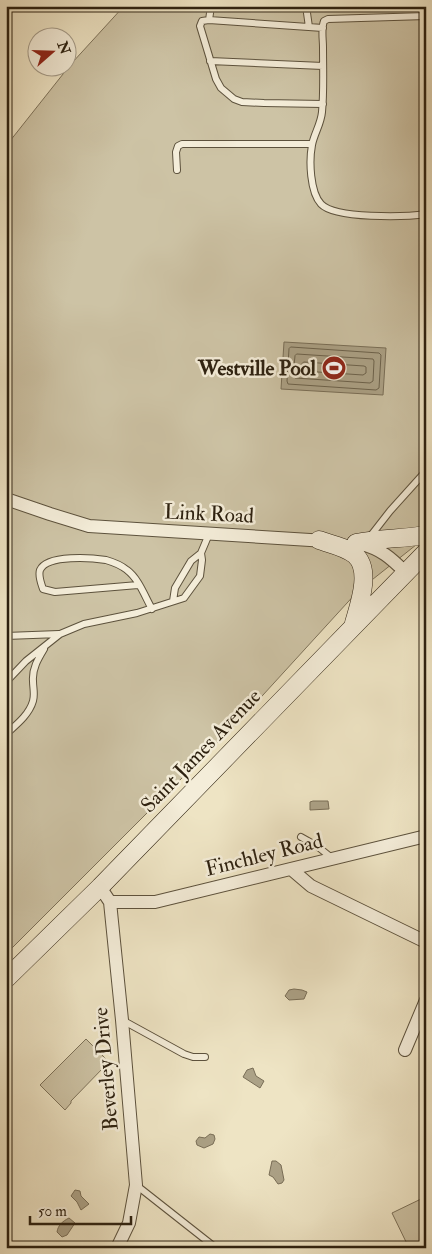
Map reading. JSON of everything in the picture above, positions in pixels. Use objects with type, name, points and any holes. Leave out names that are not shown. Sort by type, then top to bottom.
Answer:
[{"type":"main road","points":[[362,542],[376,538],[407,538],[426,535]]},
{"type":"main road","points":[[318,540],[348,550],[356,555],[360,562],[365,583],[353,626]]},
{"type":"main road","name":"Saint James Avenue","points":[[6,979],[100,887],[426,552]]},
{"type":"street","name":"Link Road","points":[[6,499],[89,526],[362,542],[390,557],[405,572]]},
{"type":"street","name":"Finchley Road","points":[[110,902],[156,902],[426,836]]},
{"type":"street","points":[[291,868],[311,886],[426,942]]},
{"type":"street","name":"Beverley Drive","points":[[100,887],[110,902],[136,1185],[129,1223],[117,1248]]},
{"type":"street","points":[[406,1050],[426,1000]]},
{"type":"lane","points":[[209,20],[211,6]]},
{"type":"lane","points":[[306,6],[310,27]]},
{"type":"lane","points":[[426,16],[328,18],[324,21],[323,104],[320,126],[312,144],[311,170],[316,196],[325,207],[340,212],[370,216],[426,214]]},
{"type":"lane","points":[[323,28],[209,20],[202,21],[200,26],[210,61],[221,88],[234,99],[242,102],[323,104]]},
{"type":"lane","points":[[210,61],[323,66]]},
{"type":"lane","points":[[177,170],[176,152],[178,146],[182,144],[312,144]]},
{"type":"lane","points":[[362,542],[426,471]]},
{"type":"lane","points":[[6,682],[26,661],[60,634],[84,624],[152,609],[184,598],[200,576],[201,554],[209,534]]},
{"type":"lane","points":[[173,601],[175,588],[191,561],[201,554]]},
{"type":"lane","points":[[138,585],[62,592],[47,591],[43,589],[40,569],[44,565],[59,559],[108,560],[128,570],[138,585],[152,609]]},
{"type":"lane","points":[[6,636],[60,634]]},
{"type":"lane","points":[[6,734],[19,723],[30,708],[34,699],[36,663],[46,645]]},
{"type":"lane","points":[[301,837],[317,846],[333,859]]},
{"type":"lane","points":[[122,1020],[184,1054],[193,1057],[206,1057]]},
{"type":"lane","points":[[136,1185],[216,1248]]},
{"type":"shaded area","points":[[124,6],[426,6],[426,537],[358,591],[242,718],[6,954],[6,146],[60,78],[78,78],[78,56]]},
{"type":"shaded area","points":[[86,1039],[105,1058],[105,1066],[71,1101],[65,1110],[40,1085]]},
{"type":"shaded area","points":[[421,1199],[426,1208],[426,1248],[409,1248],[392,1213]]},
{"type":"water","name":"Westville Pool","points":[[284,342],[386,348],[383,395],[281,389]]},
{"type":"water","points":[[328,801],[329,809],[310,810],[310,802]]},
{"type":"water","points":[[294,989],[307,992],[304,999],[289,1000],[285,996],[289,990]]},
{"type":"water","points":[[253,1068],[256,1076],[264,1081],[260,1088],[243,1077],[247,1070]]},
{"type":"water","points":[[210,1134],[214,1135],[213,1144],[204,1148],[197,1145],[196,1141],[199,1137],[205,1138]]},
{"type":"water","points":[[272,1161],[276,1161],[281,1165],[284,1180],[282,1183],[278,1184],[269,1175]]},
{"type":"water","points":[[75,1190],[80,1191],[81,1196],[89,1204],[81,1210],[71,1196]]},
{"type":"water","points":[[69,1218],[75,1223],[67,1235],[62,1237],[57,1232],[61,1224]]},
{"type":"place","name":"Westville Pool","points":[[334,368]]}]
